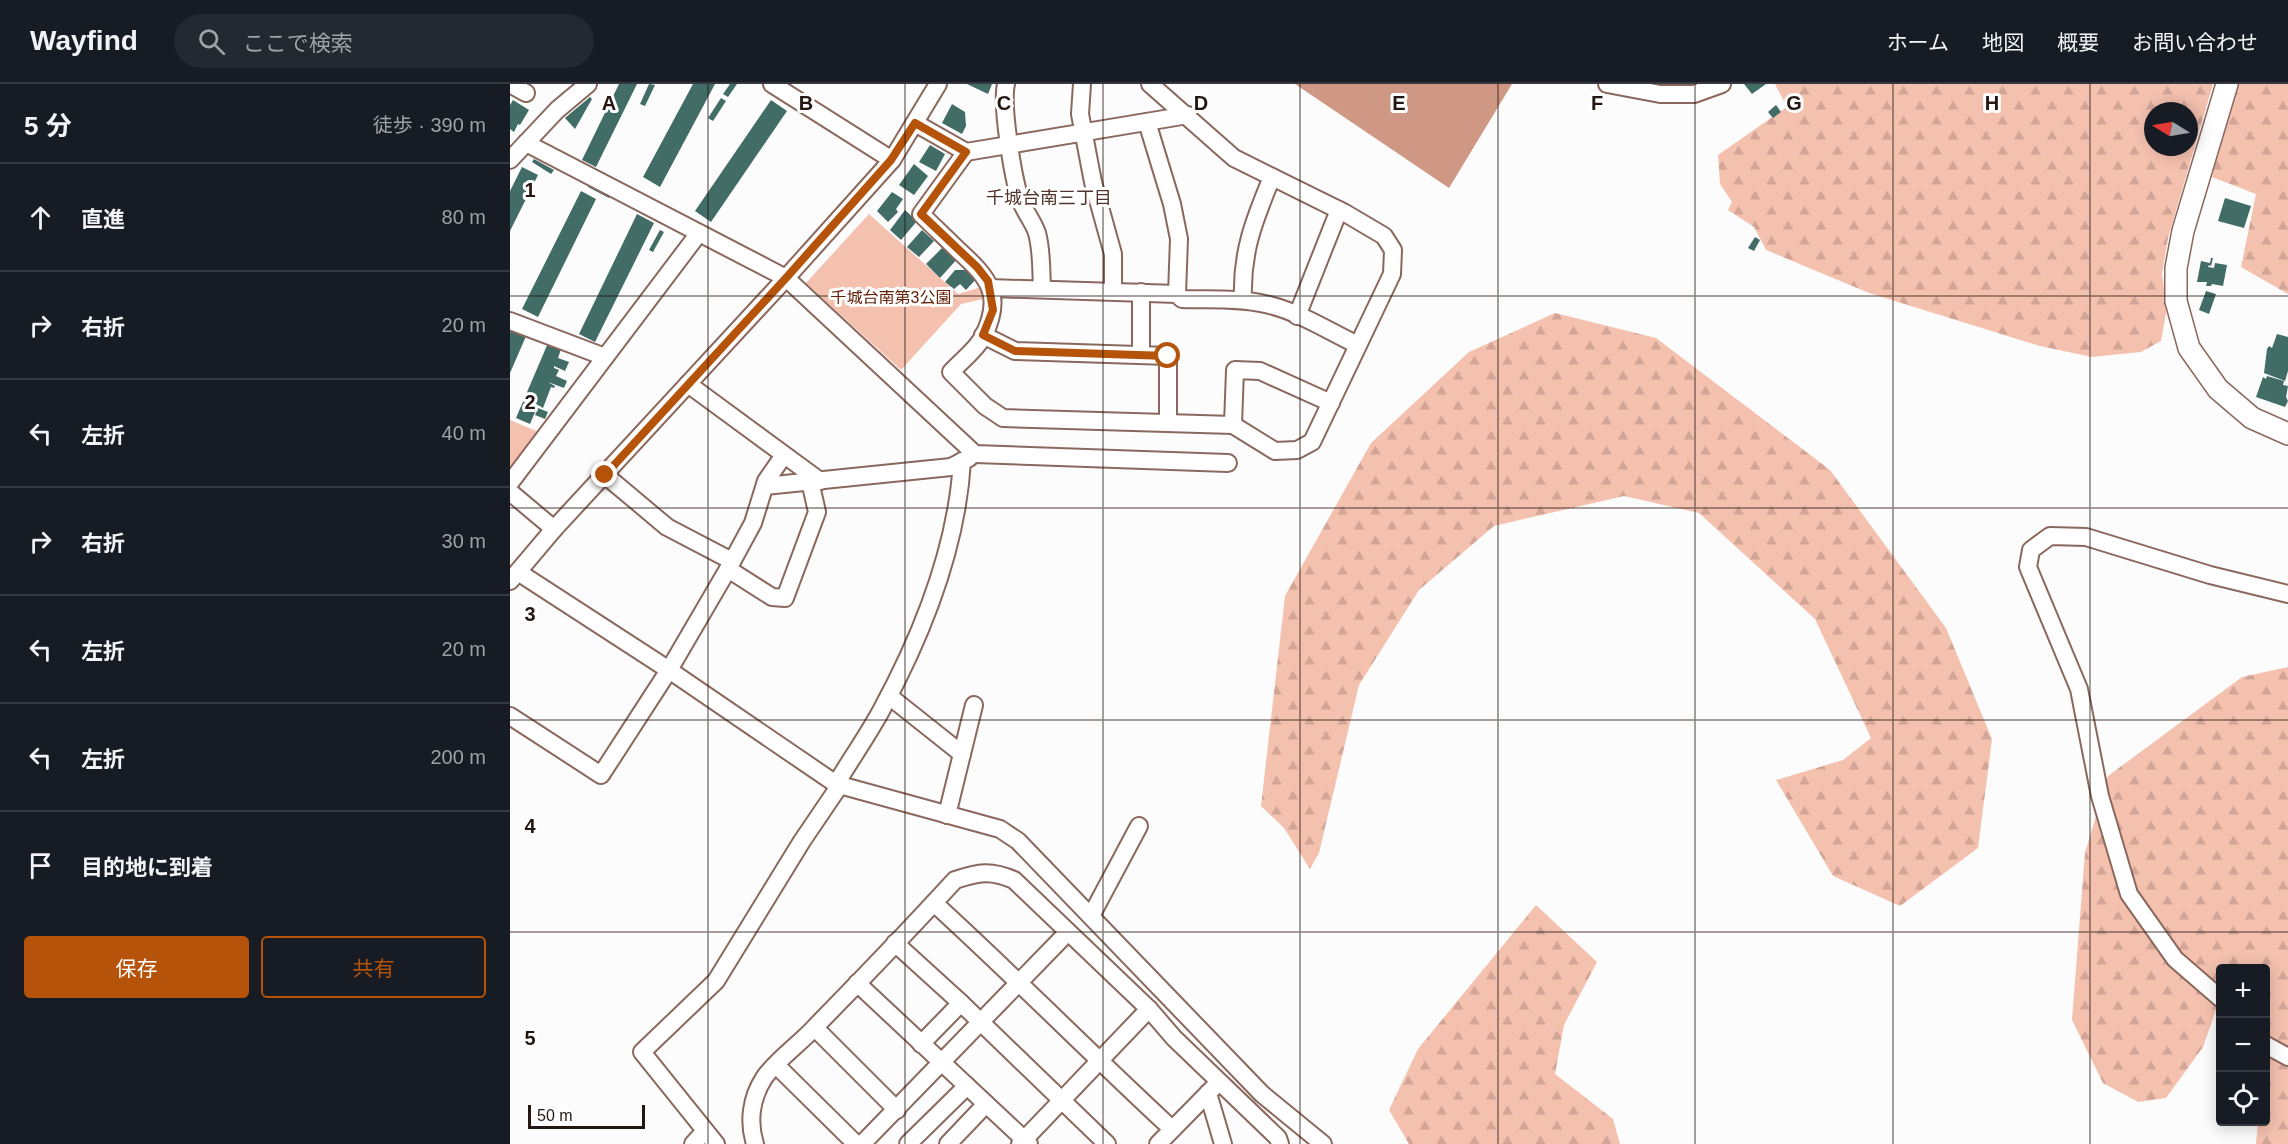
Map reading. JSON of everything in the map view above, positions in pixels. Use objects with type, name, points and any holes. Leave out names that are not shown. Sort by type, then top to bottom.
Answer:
[{"type":"main road","points":[[2227,84],[2183,231],[2176,268],[2176,302],[2189,348],[2218,389],[2252,418],[2288,434]]},
{"type":"street","points":[[510,84],[526,93]]},
{"type":"street","points":[[510,160],[557,110],[588,84]]},
{"type":"street","points":[[772,84],[891,160]]},
{"type":"street","points":[[938,84],[891,160],[786,278],[554,529],[514,577],[669,670],[838,784],[1000,829],[1018,841],[1262,1094],[1323,1144]]},
{"type":"street","points":[[1006,84],[1005,102],[1010,145],[1020,198],[1036,230],[1041,254],[1042,288]]},
{"type":"street","points":[[1082,84],[1080,114],[1093,182],[1113,254],[1113,291]]},
{"type":"street","points":[[966,152],[921,214],[977,267],[988,281],[993,310],[983,335],[951,372],[984,406],[1003,418],[1233,425],[1275,450],[1297,450],[1312,442],[1331,404],[1392,274],[1393,250],[1384,237],[1339,210],[1234,158],[1188,115],[1150,84]]},
{"type":"street","points":[[1607,84],[1660,94],[1694,94],[1722,84]]},
{"type":"street","points":[[915,123],[966,152],[1188,115]]},
{"type":"street","points":[[1147,122],[1172,204],[1179,239],[1177,294]]},
{"type":"street","points":[[526,143],[786,278],[969,458]]},
{"type":"street","points":[[1243,300],[1243,267],[1247,244],[1252,224],[1272,177]]},
{"type":"street","points":[[1297,316],[1339,210]]},
{"type":"street","points":[[510,483],[699,233]]},
{"type":"street","points":[[990,288],[1141,292],[1177,294],[1182,299],[1243,300],[1266,304],[1297,316],[1358,345]]},
{"type":"street","points":[[1141,292],[1141,355]]},
{"type":"street","points":[[510,321],[605,357]]},
{"type":"street","points":[[983,335],[1015,351],[1168,356],[1168,423]]},
{"type":"street","points":[[1233,425],[1235,370],[1260,371],[1331,404]]},
{"type":"street","points":[[605,475],[667,527],[730,565],[772,597],[785,598],[817,512],[815,481],[784,454],[688,384]]},
{"type":"street","points":[[510,716],[601,775],[669,670],[730,565],[753,523],[765,486],[784,454]]},
{"type":"street","points":[[693,1144],[710,1137],[642,1052],[716,981],[838,784],[889,696],[930,606],[941,573],[969,458]]},
{"type":"street","points":[[765,486],[951,467],[969,458],[1228,463]]},
{"type":"street","points":[[510,492],[554,529]]},
{"type":"street","points":[[2216,995],[2175,959],[2129,894],[2100,796],[2079,689],[2028,567],[2031,550],[2050,536],[2086,537],[2210,575],[2288,594]]},
{"type":"street","points":[[889,696],[962,754]]},
{"type":"street","points":[[947,815],[974,705]]},
{"type":"street","points":[[1091,916],[1139,826]]},
{"type":"street","points":[[755,1144],[751,1129],[754,1099],[764,1077],[815,1028],[956,880],[978,873],[998,873],[1014,880],[1149,1009],[1213,1087],[1278,1138],[1280,1144]]},
{"type":"street","points":[[934,903],[1020,982],[1172,1130]]},
{"type":"street","points":[[862,1144],[1068,932]]},
{"type":"street","points":[[895,943],[961,1003],[1107,1144]]},
{"type":"street","points":[[857,983],[986,1104],[1024,1143],[1149,1009]]},
{"type":"street","points":[[921,1044],[961,1003]]},
{"type":"street","points":[[815,1028],[897,1110]]},
{"type":"street","points":[[2270,1048],[2288,1057]]},
{"type":"street","points":[[776,1065],[856,1144]]},
{"type":"street","points":[[908,1144],[967,1086]]},
{"type":"street","points":[[1158,1144],[1213,1087]]},
{"type":"street","points":[[1213,1087],[1223,1144]]},
{"type":"street","points":[[948,1144],[986,1104]]},
{"type":"green space","points":[[1775,84],[2213,84],[2198,135],[2198,102],[2144,102],[2144,156],[2192,156],[2168,238],[2162,274],[2167,308],[2161,341],[2141,352],[2092,357],[2040,346],[1869,293],[1766,250],[1754,227],[1728,210],[1732,202],[1720,184],[1718,155],[1787,107]]},
{"type":"green space","points":[[2234,84],[2288,84],[2288,294],[2241,267],[2256,194],[2212,177]]},
{"type":"green space","name":"千城台南第3公園","points":[[869,214],[958,294],[985,286],[988,298],[961,304],[901,370],[806,283]]},
{"type":"green space","points":[[1555,313],[1656,338],[1830,470],[1946,628],[1992,739],[1978,848],[1900,906],[1833,876],[1776,780],[1843,760],[1871,738],[1815,619],[1699,513],[1624,496],[1494,526],[1419,590],[1359,685],[1319,853],[1310,869],[1284,828],[1261,806],[1285,596],[1371,443],[1469,352]]},
{"type":"green space","points":[[510,420],[541,433],[510,474]]},
{"type":"green space","points":[[2288,667],[2288,1144],[2256,1144],[2258,1126],[2270,1126],[2270,964],[2216,964],[2216,1010],[2203,1047],[2166,1098],[2138,1102],[2103,1083],[2072,1020],[2085,853],[2108,776],[2242,677]]},
{"type":"green space","points":[[1536,905],[1597,962],[1564,1025],[1555,1074],[1613,1119],[1620,1144],[1409,1144],[1389,1110],[1418,1049]]},
{"type":"shaded area","points":[[1295,84],[1512,84],[1449,188]]},
{"type":"building","points":[[619,84],[637,84],[596,167],[582,160]]},
{"type":"building","points":[[649,84],[655,85],[645,106],[640,104]]},
{"type":"building","points":[[693,84],[715,84],[660,187],[643,177]]},
{"type":"building","points":[[730,84],[737,84],[728,97],[723,94]]},
{"type":"building","points":[[967,84],[992,84],[988,94]]},
{"type":"building","points":[[1744,84],[1766,84],[1752,94]]},
{"type":"building","points":[[590,97],[592,99],[575,129],[565,118]]},
{"type":"building","points":[[721,98],[726,101],[713,121],[708,118]]},
{"type":"building","points":[[513,100],[529,110],[514,132],[510,129],[510,105]]},
{"type":"building","points":[[771,100],[787,111],[711,222],[695,211]]},
{"type":"building","points":[[952,104],[965,112],[966,126],[962,134],[942,123]]},
{"type":"building","points":[[1776,105],[1781,112],[1773,118],[1768,112]]},
{"type":"building","points":[[930,145],[945,154],[936,171],[919,162]]},
{"type":"building","points":[[534,159],[554,170],[551,174],[532,162]]},
{"type":"building","points":[[914,164],[928,176],[914,195],[899,185]]},
{"type":"building","points":[[522,167],[538,175],[510,231],[510,191]]},
{"type":"building","points":[[589,184],[611,194],[609,198],[588,187]]},
{"type":"building","points":[[581,191],[596,199],[538,317],[522,309]]},
{"type":"building","points":[[892,192],[903,199],[896,209],[898,212],[888,222],[877,211]]},
{"type":"building","points":[[2225,198],[2251,206],[2244,228],[2218,221]]},
{"type":"building","points":[[905,210],[917,221],[901,240],[890,230]]},
{"type":"building","points":[[637,214],[654,223],[595,342],[579,334]]},
{"type":"building","points":[[660,230],[664,232],[653,252],[649,250]]},
{"type":"building","points":[[922,230],[934,241],[919,257],[907,247]]},
{"type":"building","points":[[1755,237],[1760,240],[1754,251],[1748,248]]},
{"type":"building","points":[[944,246],[958,258],[940,278],[926,264]]},
{"type":"building","points":[[2213,258],[2211,266],[2208,267],[2214,268],[2215,263],[2227,265],[2223,286],[2212,284],[2206,286],[2207,282],[2197,282],[2201,261],[2210,263]]},
{"type":"building","points":[[955,270],[969,270],[977,278],[966,290],[960,284],[954,289],[945,282]]},
{"type":"building","points":[[2206,291],[2216,294],[2209,314],[2199,310]]},
{"type":"building","points":[[512,328],[527,334],[510,373],[510,333]]},
{"type":"building","points":[[2277,334],[2288,337],[2288,371],[2285,381],[2264,373],[2267,349],[2269,346],[2272,348]]},
{"type":"building","points":[[548,343],[561,349],[558,358],[569,362],[565,371],[554,366],[559,370],[556,376],[567,381],[564,388],[548,382],[555,386],[551,387],[543,408],[538,405],[530,424],[516,418]]},
{"type":"building","points":[[2267,376],[2284,381],[2283,385],[2288,386],[2286,397],[2288,401],[2285,407],[2256,397],[2263,377],[2266,379]]},
{"type":"building","points":[[538,408],[548,412],[545,419],[535,415]]},
{"type":"district","name":"千城台南三丁目","points":[[1049,198]]},
{"type":"route","points":[[605,475],[891,160],[915,123],[966,152],[921,214],[977,267],[988,281],[993,310],[983,335],[1015,351],[1168,356]]}]
